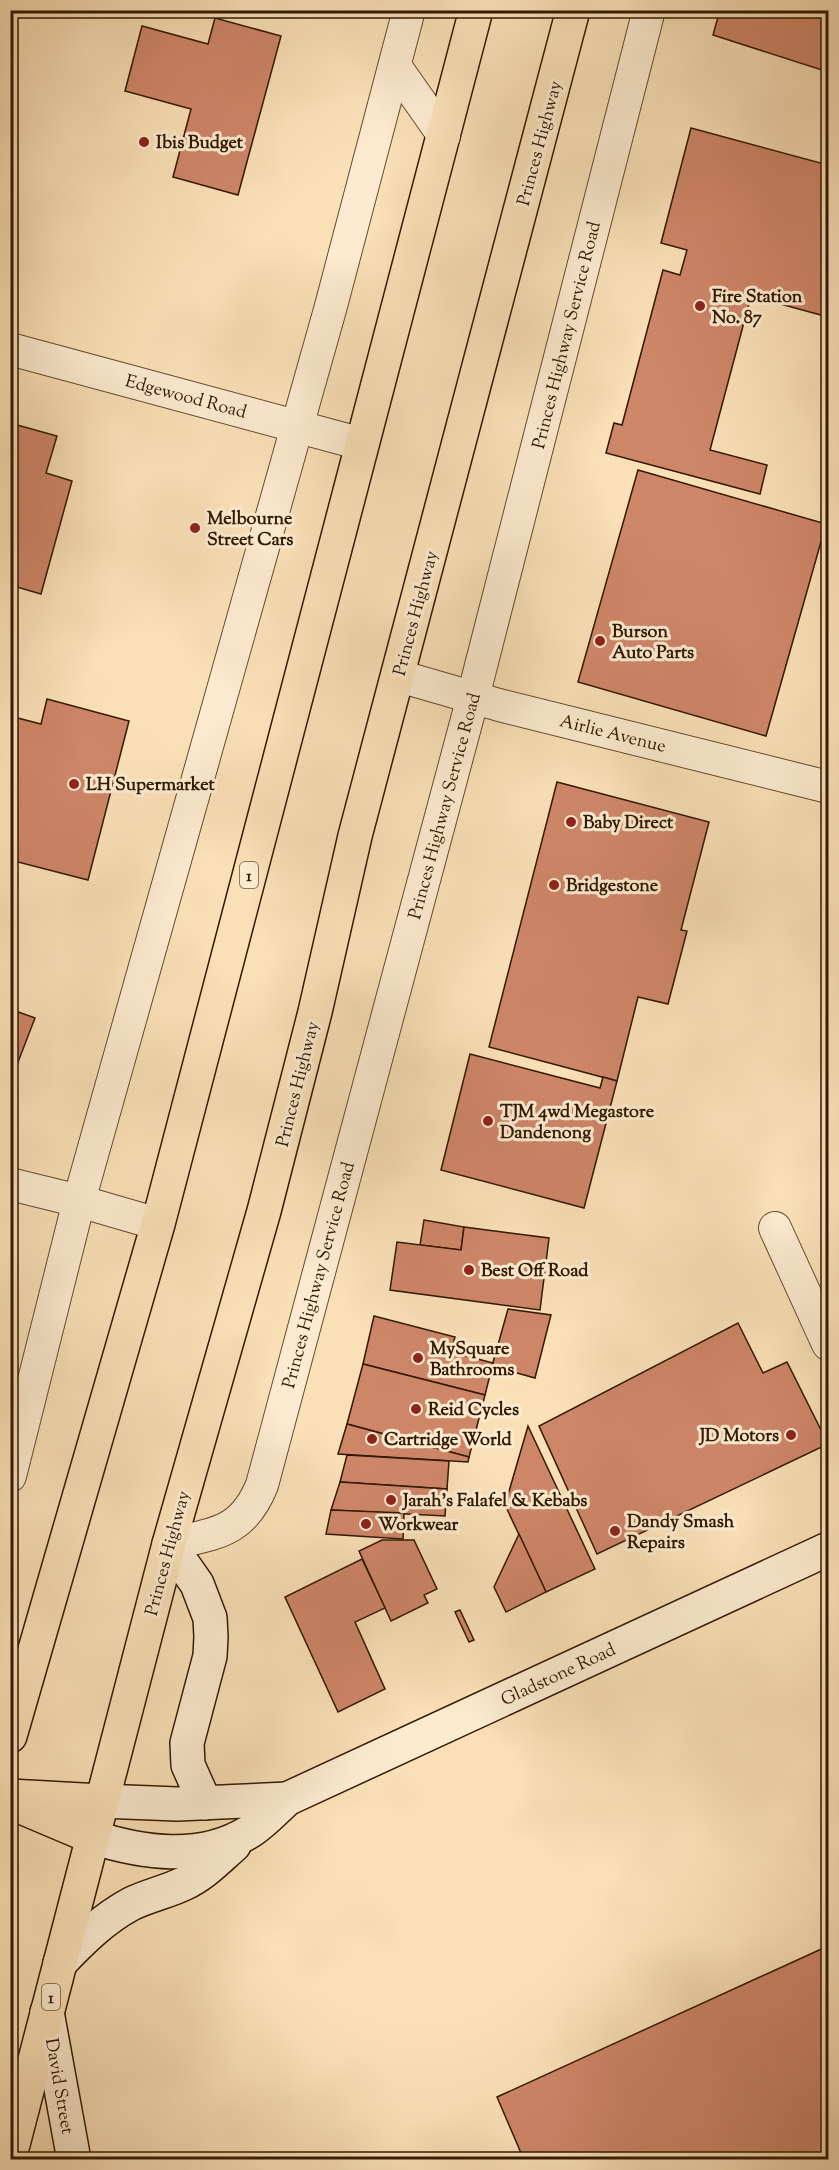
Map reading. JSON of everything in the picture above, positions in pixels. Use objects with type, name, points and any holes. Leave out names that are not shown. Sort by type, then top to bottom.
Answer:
[{"type":"highway","name":"1","points":[[11,1729],[158,1224],[476,10]]},
{"type":"highway","name":"Princes Highway","points":[[10,2156],[169,1544],[264,1211],[315,1012],[355,836],[573,10]]},
{"type":"highway","points":[[10,1796],[101,1801]]},
{"type":"highway","points":[[10,1802],[92,1838]]},
{"type":"main road","points":[[169,1544],[197,1584],[210,1618],[212,1636],[210,1656],[187,1743],[188,1765],[205,1803]]},
{"type":"main road","name":"Gladstone Road","points":[[92,1838],[129,1848],[181,1852],[224,1844],[249,1832],[287,1799],[828,1549]]},
{"type":"main road","name":"Gladstone Road","points":[[101,1801],[177,1804],[287,1799]]},
{"type":"main road","points":[[60,1963],[86,1935],[111,1917],[132,1904],[190,1880],[212,1865],[249,1832]]},
{"type":"main road","name":"David Street","points":[[47,2012],[74,2160]]},
{"type":"street","points":[[10,1476],[79,1201],[331,306],[409,10]]},
{"type":"street","name":"Princes Highway Service Road","points":[[169,1544],[230,1527],[247,1513],[262,1485],[473,697],[649,10]]},
{"type":"street","points":[[395,66],[444,136]]},
{"type":"street","name":"Edgewood Road","points":[[10,350],[362,444]]},
{"type":"street","name":"Airlie Avenue","points":[[399,676],[828,787]]},
{"type":"street","points":[[10,1184],[158,1224]]},
{"type":"street","points":[[775,1228],[828,1344]]},
{"type":"building","points":[[720,10],[828,10],[828,72],[713,35]]},
{"type":"building","points":[[215,18],[281,36],[238,195],[173,177],[191,109],[125,91],[142,26],[208,44]]},
{"type":"building","name":"Fire Station No. 87","points":[[691,128],[828,165],[828,317],[751,296],[710,450],[767,465],[760,494],[606,453],[614,423],[622,425],[663,270],[680,275],[687,250],[661,243]]},
{"type":"building","points":[[10,423],[57,436],[46,473],[72,481],[41,594],[10,585]]},
{"type":"building","points":[[638,470],[826,524],[766,736],[578,682]]},
{"type":"building","points":[[47,699],[129,721],[88,880],[10,860],[10,716],[41,724]]},
{"type":"building","points":[[557,782],[709,822],[681,930],[687,931],[668,1004],[638,997],[617,1081],[489,1047]]},
{"type":"building","points":[[10,1009],[35,1018],[10,1083]]},
{"type":"building","points":[[470,1054],[600,1088],[603,1077],[617,1081],[584,1208],[441,1170]]},
{"type":"building","points":[[424,1220],[464,1227],[461,1250],[420,1245]]},
{"type":"building","name":"Best Off Road","points":[[464,1227],[549,1238],[540,1310],[390,1290],[397,1242],[461,1250]]},
{"type":"building","points":[[508,1309],[551,1315],[535,1378],[492,1366]]},
{"type":"building","name":"MySquare Bathrooms","points":[[374,1316],[455,1337],[451,1352],[493,1363],[485,1395],[363,1364]]},
{"type":"building","points":[[738,1323],[763,1373],[787,1362],[828,1444],[597,1554],[539,1426]]},
{"type":"building","name":"Reid Cycles","points":[[363,1364],[485,1395],[469,1457],[347,1424]]},
{"type":"building","name":"Cartridge World","points":[[347,1424],[469,1457],[468,1462],[338,1454]]},
{"type":"building","points":[[528,1426],[595,1569],[546,1592],[505,1505]]},
{"type":"building","points":[[347,1455],[449,1461],[447,1489],[340,1482]]},
{"type":"building","name":"Jarah's Falafel & Kebabs","points":[[340,1482],[447,1489],[445,1516],[331,1510]]},
{"type":"building","name":"Workwear","points":[[331,1510],[404,1513],[403,1539],[326,1534]]},
{"type":"building","points":[[519,1534],[546,1592],[506,1612],[494,1587]]},
{"type":"building","points":[[382,1540],[414,1540],[437,1589],[424,1595],[428,1603],[391,1621],[359,1551]]},
{"type":"building","points":[[362,1559],[385,1608],[355,1622],[385,1689],[338,1712],[285,1597]]},
{"type":"building","points":[[460,1610],[474,1640],[469,1642],[455,1612]]},
{"type":"building","points":[[828,1946],[828,2160],[524,2160],[497,2097]]},
{"type":"place","name":"Ibis Budget","points":[[144,142]]},
{"type":"place","name":"Fire Station No. 87","points":[[700,306]]},
{"type":"place","name":"Melbourne Street Cars","points":[[195,528]]},
{"type":"place","name":"Burson Auto Parts","points":[[600,641]]},
{"type":"place","name":"LH Supermarket","points":[[74,784]]},
{"type":"place","name":"Baby Direct","points":[[571,822]]},
{"type":"place","name":"Bridgestone","points":[[554,885]]},
{"type":"place","name":"TJM 4wd Megastore Dandenong","points":[[488,1121]]},
{"type":"place","name":"Best Off Road","points":[[469,1270]]},
{"type":"place","name":"MySquare Bathrooms","points":[[418,1358]]},
{"type":"place","name":"Reid Cycles","points":[[416,1409]]},
{"type":"place","name":"JD Motors","points":[[791,1435]]},
{"type":"place","name":"Cartridge World","points":[[372,1439]]},
{"type":"place","name":"Jarah's Falafel & Kebabs","points":[[391,1500]]},
{"type":"place","name":"Workwear","points":[[366,1524]]},
{"type":"place","name":"Dandy Smash Repairs","points":[[615,1531]]}]
